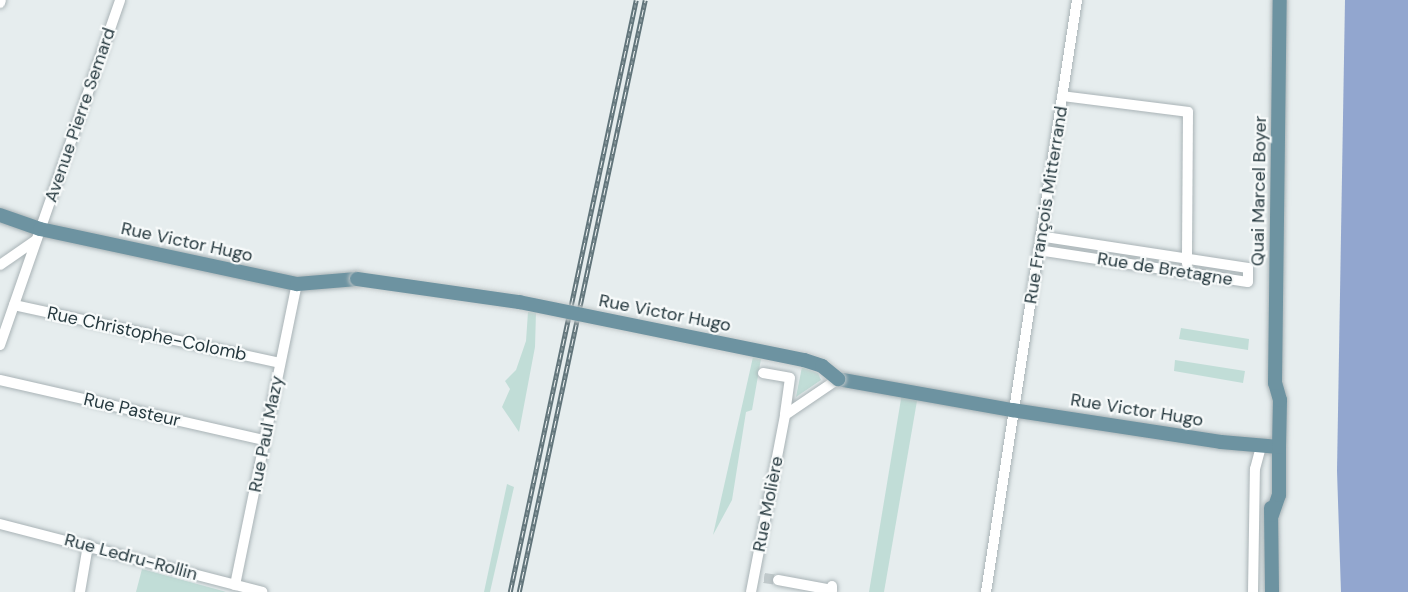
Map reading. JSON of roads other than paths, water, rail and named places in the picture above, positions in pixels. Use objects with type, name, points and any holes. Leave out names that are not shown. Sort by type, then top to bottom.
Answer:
[{"type":"main road","name":"Quai Marcel Boyer","points":[[1272,592],[1272,515],[1279,495],[1270,447],[1280,400],[1275,383],[1280,0]]},
{"type":"main road","name":"Rue Victor Hugo","points":[[0,215],[38,235],[297,284],[357,279],[519,302],[804,360],[822,366],[838,379],[1012,410],[1270,447]]},
{"type":"street","name":"Avenue Pierre Semard","points":[[0,345],[120,0]]},
{"type":"street","name":"Rue François Mitterrand","points":[[986,592],[1012,410],[1077,0]]},
{"type":"street","points":[[1062,96],[1188,112],[1186,272]]},
{"type":"street","points":[[0,265],[38,235]]},
{"type":"street","name":"Rue de Bretagne","points":[[1038,250],[1248,282],[1248,268],[1040,236]]},
{"type":"street","name":"Rue Paul Mazy","points":[[236,585],[297,284]]},
{"type":"street","name":"Rue Christophe-Colomb","points":[[14,305],[280,363]]},
{"type":"street","name":"Rue Molière","points":[[751,592],[759,577],[790,378],[763,372]]},
{"type":"street","points":[[785,416],[838,379]]},
{"type":"street","name":"Rue Pasteur","points":[[0,380],[265,440]]},
{"type":"street","name":"Quai Marcel Boyer","points":[[1253,592],[1255,469],[1270,447]]},
{"type":"street","name":"Rue Ledru-Rollin","points":[[0,524],[262,592]]},
{"type":"street","points":[[80,592],[88,545]]},
{"type":"street","points":[[778,580],[798,581],[832,590],[832,586]]},
{"type":"water","points":[[1345,0],[1408,0],[1408,592],[1341,592],[1337,471]]},
{"type":"tunnel","points":[[764,578],[778,580]]},
{"type":"railway","points":[[510,592],[636,0]]},
{"type":"railway","points":[[519,592],[645,0]]}]
